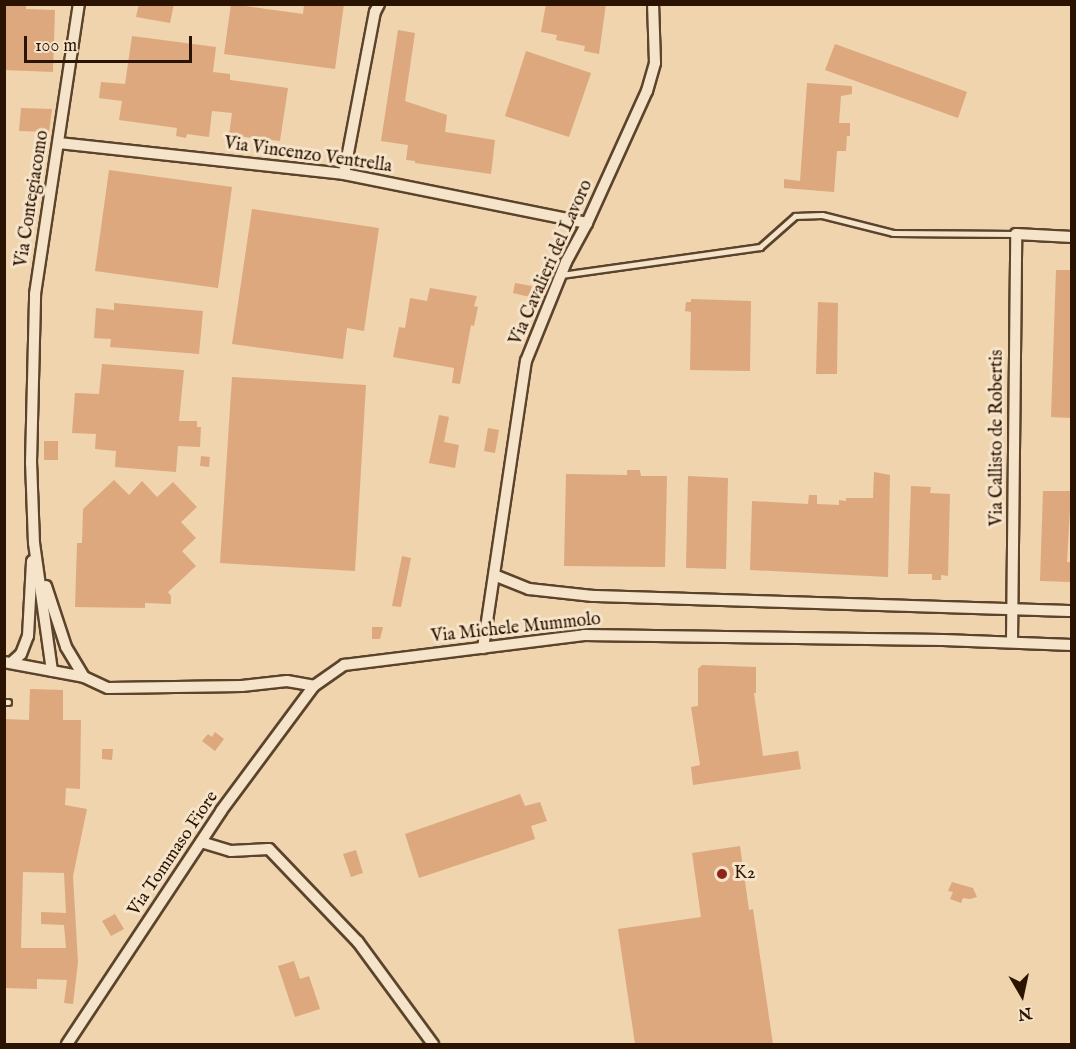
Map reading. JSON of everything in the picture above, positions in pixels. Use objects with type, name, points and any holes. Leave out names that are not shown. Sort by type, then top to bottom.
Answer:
[{"type":"street","name":"Via Contegiacomo","points":[[7,663],[21,654],[28,636],[34,543],[32,463],[36,294],[79,4]]},
{"type":"street","points":[[344,174],[375,12],[379,4]]},
{"type":"street","name":"Via Cavalieri del Lavoro","points":[[483,648],[526,361],[561,275],[646,91],[655,63],[653,4]]},
{"type":"street","name":"Via Vincenzo Ventrella","points":[[58,143],[344,174],[587,223]]},
{"type":"street","points":[[1016,234],[1071,237]]},
{"type":"street","name":"Via Callisto de Robertis","points":[[1012,642],[1016,234]]},
{"type":"street","name":"Via Contegiacomo","points":[[34,543],[52,671]]},
{"type":"street","name":"Via Contegiacomo","points":[[34,543],[58,626],[84,677]]},
{"type":"street","name":"Via Michele Mummolo","points":[[494,575],[529,589],[551,593],[1071,611]]},
{"type":"street","name":"Via Michele Mummolo","points":[[314,686],[344,665],[584,635],[1071,645]]},
{"type":"street","points":[[7,663],[84,677],[108,688],[242,686],[287,681],[314,686]]},
{"type":"street","name":"Via Tommaso Fiore","points":[[67,1044],[201,842],[314,686]]},
{"type":"street","points":[[201,842],[231,851],[269,849],[358,942],[433,1044]]},
{"type":"lane","points":[[561,275],[760,247],[795,216],[822,215],[893,233],[1016,234]]},
{"type":"building","points":[[4,4],[26,4],[26,9],[55,10],[53,72],[4,70]]},
{"type":"building","points":[[139,4],[174,4],[170,23],[136,17]]},
{"type":"building","points":[[231,4],[303,14],[304,4],[344,4],[335,69],[224,54]]},
{"type":"building","points":[[546,4],[606,4],[599,54],[584,51],[585,46],[556,40],[557,35],[541,32]]},
{"type":"building","points":[[398,30],[415,33],[405,101],[447,115],[445,132],[495,140],[491,174],[415,163],[415,161],[406,160],[408,145],[381,141]]},
{"type":"building","points":[[132,36],[216,47],[213,72],[230,74],[230,80],[288,88],[280,141],[229,135],[232,113],[212,111],[209,137],[187,134],[186,138],[176,136],[177,128],[119,120],[122,101],[99,98],[101,82],[125,84]]},
{"type":"building","points":[[835,44],[967,92],[958,118],[825,70]]},
{"type":"building","points":[[526,51],[591,73],[569,137],[505,116]]},
{"type":"building","points":[[807,83],[852,86],[852,94],[841,96],[839,123],[850,123],[850,136],[847,136],[846,151],[837,151],[834,192],[784,188],[784,179],[800,181]]},
{"type":"building","points":[[21,108],[52,109],[49,132],[19,131]]},
{"type":"building","points":[[109,170],[232,187],[218,288],[95,271]]},
{"type":"building","points":[[26,206],[37,209],[35,221],[24,219]]},
{"type":"building","points":[[252,209],[379,228],[364,331],[347,328],[343,359],[232,344]]},
{"type":"building","points":[[1056,270],[1071,270],[1071,418],[1051,417]]},
{"type":"building","points":[[515,283],[532,286],[530,297],[513,293]]},
{"type":"building","points":[[430,288],[477,296],[474,306],[478,307],[474,326],[471,325],[460,384],[452,383],[454,368],[393,357],[399,327],[405,328],[410,298],[427,301]]},
{"type":"building","points":[[691,299],[751,301],[750,371],[690,370],[691,312],[685,311],[686,302],[691,302]]},
{"type":"building","points":[[818,302],[838,303],[837,374],[816,374]]},
{"type":"building","points":[[114,303],[203,311],[199,354],[110,347],[111,339],[94,338],[96,308],[114,310]]},
{"type":"building","points":[[102,364],[184,370],[179,421],[197,421],[197,427],[201,427],[200,447],[178,446],[176,472],[115,467],[116,451],[95,449],[96,434],[72,433],[75,393],[99,394]]},
{"type":"building","points":[[232,377],[366,385],[355,571],[220,563]]},
{"type":"building","points":[[439,415],[449,417],[444,442],[459,445],[455,468],[429,463]]},
{"type":"building","points":[[488,428],[499,430],[495,453],[484,451]]},
{"type":"building","points":[[44,441],[58,441],[58,460],[44,460]]},
{"type":"building","points":[[201,456],[210,457],[209,467],[200,466]]},
{"type":"building","points":[[627,470],[640,470],[641,476],[667,476],[665,567],[564,566],[566,474],[627,475]]},
{"type":"building","points":[[874,472],[890,475],[888,577],[750,570],[752,501],[808,504],[809,495],[817,495],[817,504],[839,505],[839,500],[846,501],[846,498],[873,498]]},
{"type":"building","points":[[688,476],[728,478],[726,569],[686,568]]},
{"type":"building","points":[[114,480],[129,495],[142,481],[157,497],[173,482],[197,507],[181,522],[196,538],[182,551],[196,566],[168,592],[171,596],[171,604],[145,603],[145,608],[75,607],[77,543],[82,543],[83,509]]},
{"type":"building","points":[[911,486],[931,487],[930,493],[950,494],[948,576],[941,575],[941,580],[932,580],[932,574],[908,574]]},
{"type":"building","points":[[1043,491],[1071,491],[1067,562],[1071,562],[1071,582],[1040,581]]},
{"type":"building","points":[[402,556],[411,558],[401,607],[392,606]]},
{"type":"building","points":[[372,627],[383,627],[380,639],[372,639]]},
{"type":"building","points":[[702,665],[756,667],[756,693],[754,693],[763,756],[798,751],[801,769],[693,785],[691,767],[700,765],[691,707],[698,706],[698,669]]},
{"type":"building","points":[[30,689],[63,690],[63,720],[81,720],[80,789],[66,788],[65,805],[87,809],[73,876],[78,962],[73,1004],[64,1003],[67,980],[37,979],[37,989],[4,988],[4,719],[29,720]],"holes":[[[23,872],[64,873],[66,913],[41,912],[41,924],[64,925],[66,948],[21,948]]]},
{"type":"building","points":[[215,732],[224,739],[215,751],[202,741],[208,734],[212,737]]},
{"type":"building","points":[[102,749],[113,749],[112,760],[102,759]]},
{"type":"building","points":[[520,794],[525,806],[540,802],[547,821],[531,826],[535,839],[419,878],[405,834]]},
{"type":"building","points":[[740,846],[749,910],[753,909],[773,1044],[635,1044],[618,929],[701,917],[692,853]]},
{"type":"building","points":[[356,850],[363,873],[351,877],[343,854]]},
{"type":"building","points":[[952,882],[973,888],[977,897],[963,898],[961,903],[950,899],[953,892],[948,891]]},
{"type":"building","points":[[115,914],[124,929],[111,936],[102,921]]},
{"type":"building","points":[[294,961],[300,979],[309,976],[320,1009],[295,1017],[278,966]]},
{"type":"place","name":"K2","points":[[722,874]]}]
